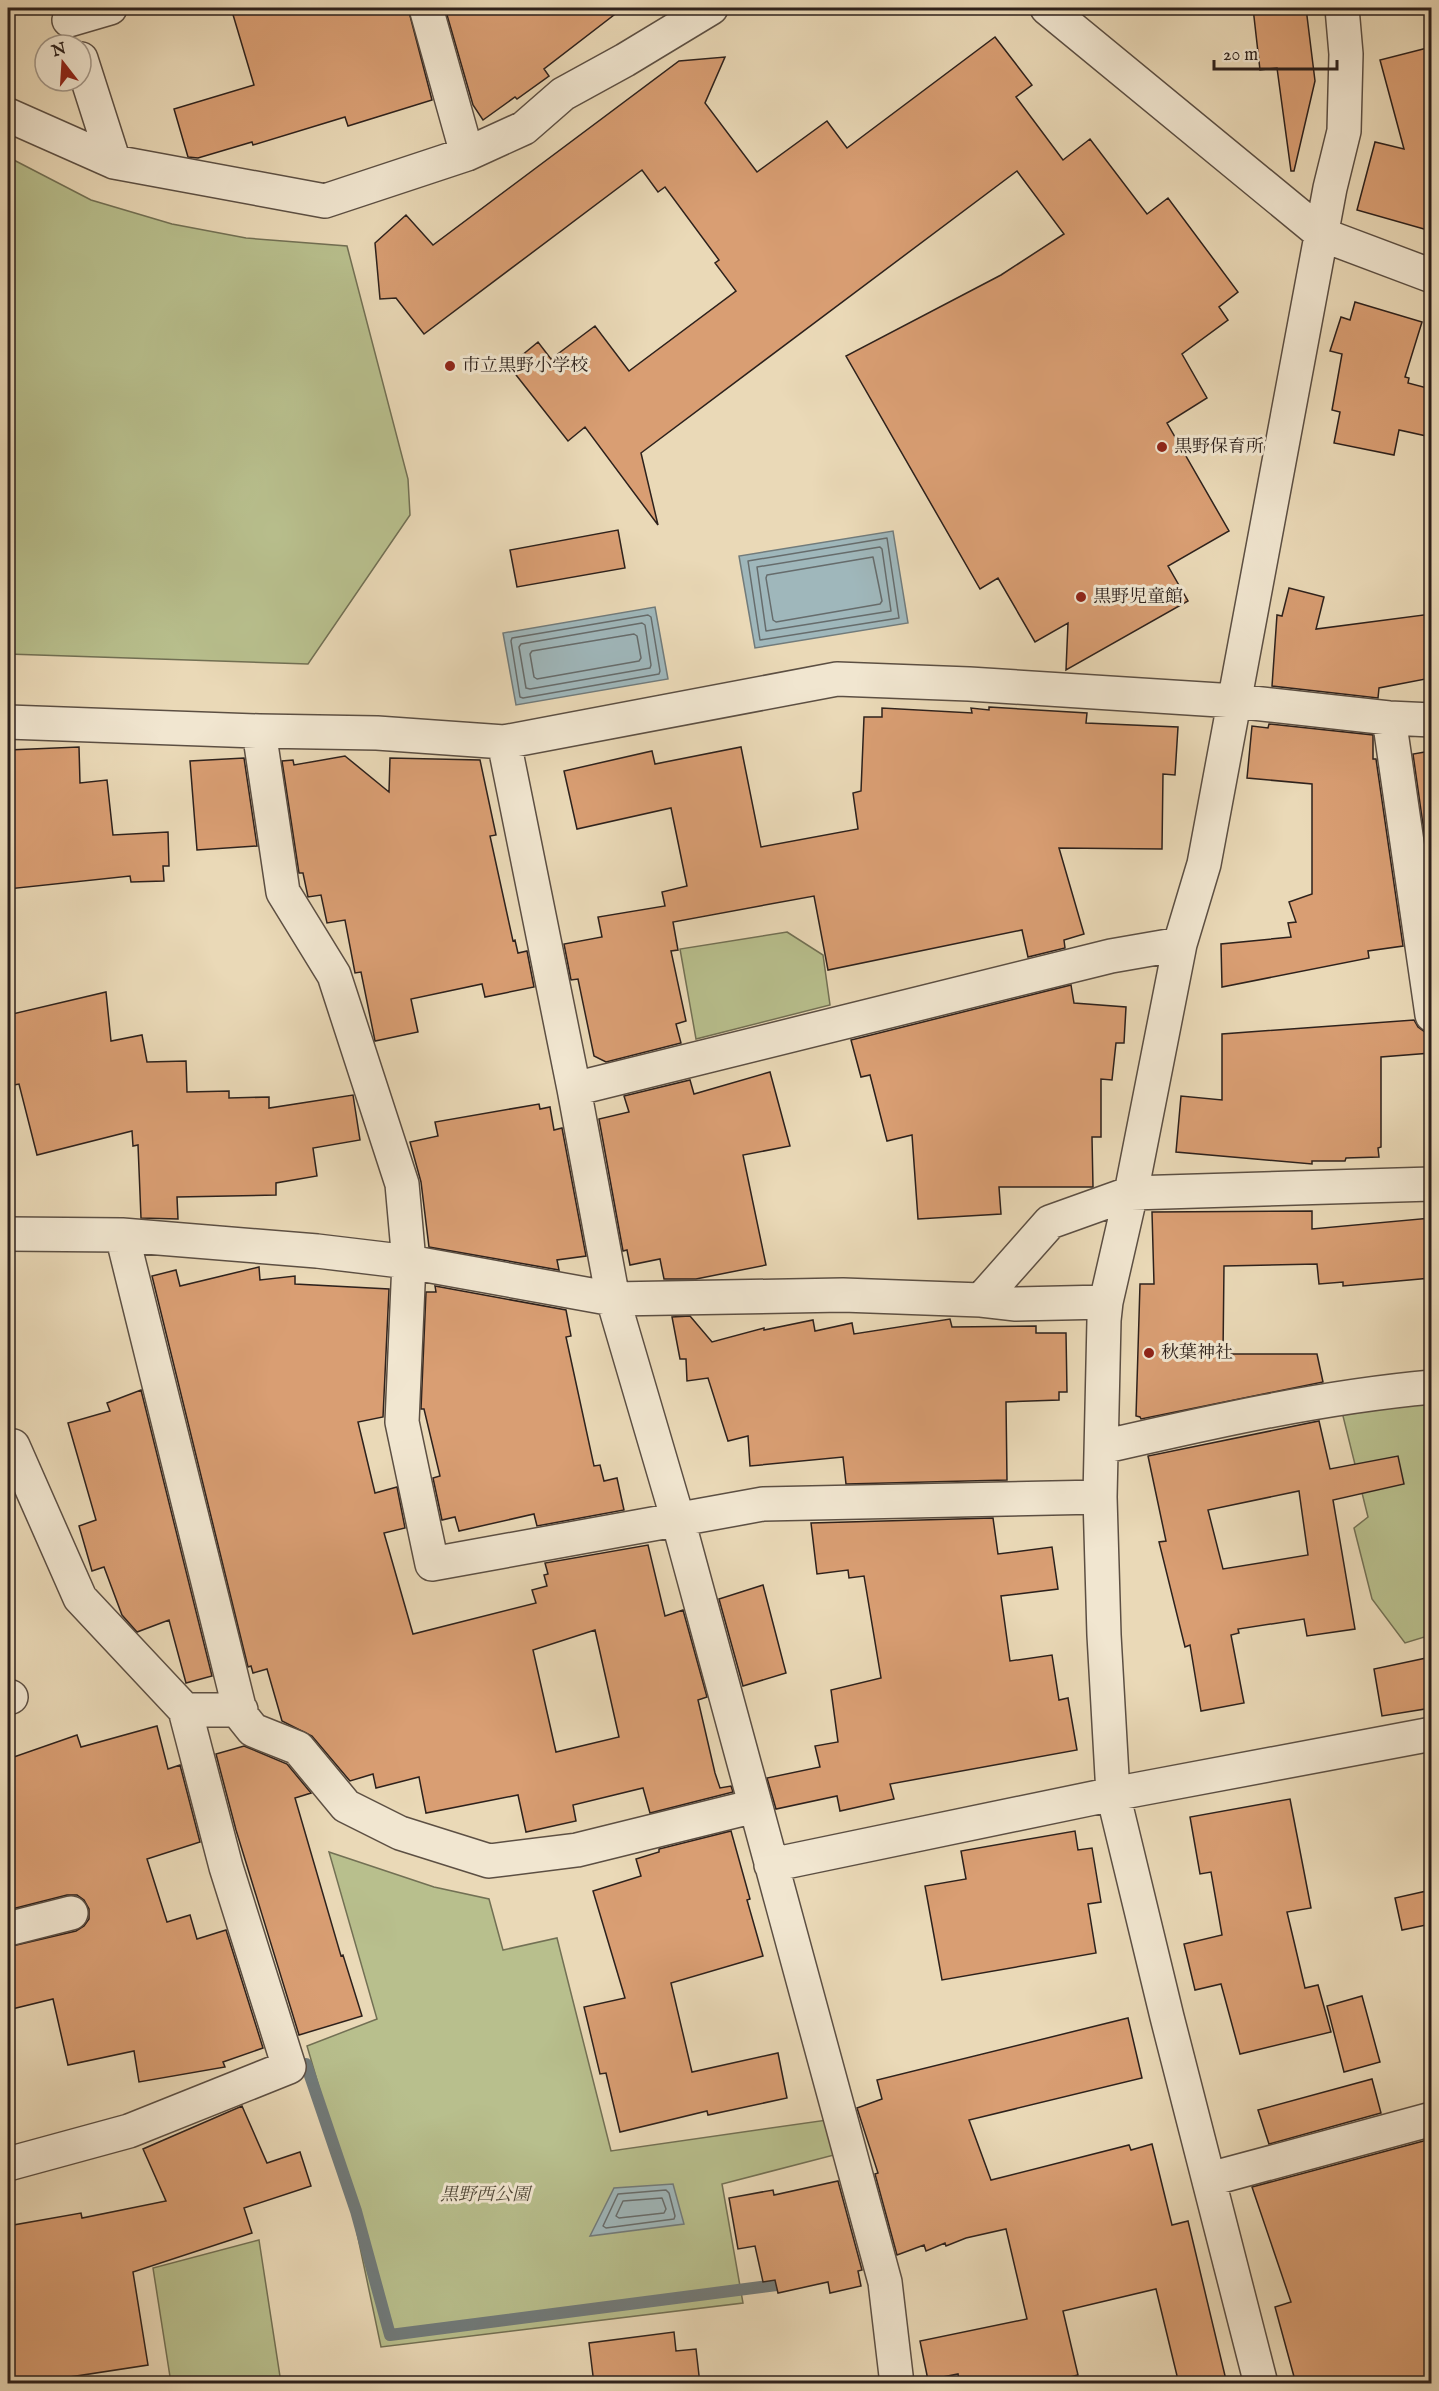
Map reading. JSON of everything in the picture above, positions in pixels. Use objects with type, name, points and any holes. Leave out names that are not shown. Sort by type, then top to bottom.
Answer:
[{"type":"street","points":[[70,24],[110,8]]},
{"type":"street","points":[[426,8],[467,154]]},
{"type":"street","points":[[8,115],[114,162],[325,201],[467,154],[524,128],[563,94],[711,8]]},
{"type":"street","points":[[1047,8],[1323,235],[1431,276]]},
{"type":"street","points":[[1262,2384],[1167,2017],[1113,1794],[1104,1635],[1100,1497],[1106,1302],[1131,1193],[1180,944],[1204,864],[1330,188],[1344,131],[1346,54],[1342,8]]},
{"type":"street","points":[[92,93],[114,162]]},
{"type":"street","points":[[8,722],[377,733],[504,742],[837,679],[969,684],[1235,701],[1389,718],[1431,720]]},
{"type":"street","points":[[1389,718],[1431,1015]]},
{"type":"street","points":[[258,731],[283,892],[334,975],[402,1184],[409,1262],[402,1422],[432,1564],[763,1504],[1100,1497]]},
{"type":"street","points":[[504,742],[574,1089],[613,1299],[678,1520],[885,2282],[897,2384]]},
{"type":"street","points":[[574,1089],[1100,958],[1180,944]]},
{"type":"street","points":[[981,1300],[1050,1222],[1131,1193],[1431,1184]]},
{"type":"street","points":[[8,1234],[122,1235],[317,1251],[409,1262],[613,1299],[843,1295],[981,1300],[1016,1305],[1106,1302]]},
{"type":"street","points":[[122,1235],[241,1715],[253,1730],[298,1748],[346,1806],[400,1833],[489,1861],[577,1850],[755,1806]]},
{"type":"street","points":[[1102,1448],[1194,1426],[1372,1392],[1431,1387]]},
{"type":"street","points":[[8,2164],[129,2131],[289,2067],[226,1867],[185,1710],[80,1598],[13,1446]]},
{"type":"street","points":[[185,1710],[241,1710]]},
{"type":"street","points":[[771,1865],[1113,1794],[1431,1734]]},
{"type":"street","points":[[8,1929],[71,1913]]},
{"type":"street","points":[[1210,2179],[1431,2119]]},
{"type":"green space","points":[[8,157],[91,200],[172,224],[246,238],[347,246],[408,479],[410,515],[308,664],[8,654]]},
{"type":"green space","points":[[787,932],[823,955],[830,1005],[696,1039],[680,949]]},
{"type":"green space","points":[[1432,1402],[1431,1635],[1405,1643],[1372,1599],[1354,1528],[1368,1517],[1342,1412]]},
{"type":"green space","name":"黒野西公園","points":[[329,1852],[434,1887],[489,1899],[503,1950],[557,1938],[611,2151],[827,2120],[834,2155],[722,2184],[743,2303],[381,2347],[345,2176],[307,2046],[377,2019]]},
{"type":"green space","points":[[259,2240],[281,2383],[171,2383],[153,2268]]},
{"type":"water","points":[[893,531],[908,623],[755,648],[739,556]]},
{"type":"water","points":[[655,607],[668,679],[516,705],[503,633]]},
{"type":"water","points":[[673,2184],[684,2224],[590,2236],[614,2188]]},
{"type":"building","points":[[231,8],[408,8],[432,100],[348,126],[345,117],[253,145],[252,142],[198,158],[188,157],[174,109],[254,85]]},
{"type":"building","points":[[445,8],[623,8],[544,69],[549,76],[483,120],[473,105]]},
{"type":"building","points":[[1253,8],[1306,8],[1315,81],[1294,171],[1291,171],[1277,68],[1260,70]]},
{"type":"building","points":[[995,37],[1032,85],[1016,97],[1063,160],[1090,139],[1147,214],[1168,198],[1238,292],[1219,307],[1228,320],[1182,354],[1207,398],[1167,423],[1229,531],[1168,566],[1188,601],[1066,670],[1068,623],[1035,642],[998,578],[980,589],[846,356],[1001,275],[1064,234],[1017,171],[641,453],[658,525],[585,427],[568,441],[509,366],[538,342],[551,359],[595,326],[629,371],[736,291],[715,263],[719,260],[665,187],[658,192],[642,170],[424,334],[396,298],[380,299],[375,243],[406,215],[433,245],[679,61],[725,57],[705,103],[757,172],[827,121],[847,148]]},
{"type":"building","points":[[1431,47],[1431,231],[1357,210],[1375,142],[1404,149],[1380,60]]},
{"type":"building","points":[[1355,302],[1422,322],[1405,377],[1409,378],[1408,383],[1431,389],[1431,437],[1399,430],[1394,455],[1334,443],[1340,412],[1332,410],[1342,354],[1330,351],[1341,317],[1350,320]]},
{"type":"building","points":[[618,530],[625,568],[517,587],[510,550]]},
{"type":"building","points":[[1289,588],[1324,597],[1316,629],[1431,614],[1431,678],[1379,688],[1378,698],[1272,686],[1277,615],[1282,616]]},
{"type":"building","points":[[989,707],[1087,713],[1086,723],[1178,727],[1175,775],[1163,774],[1162,849],[1059,848],[1084,934],[1064,940],[1065,948],[1028,957],[1022,930],[828,970],[814,896],[673,922],[678,950],[671,951],[686,1021],[676,1024],[681,1043],[606,1062],[594,1056],[578,979],[571,980],[564,944],[602,937],[598,917],[665,906],[662,892],[687,886],[671,808],[577,829],[564,771],[652,751],[655,764],[741,747],[761,847],[858,829],[853,793],[861,791],[864,717],[882,717],[882,708],[972,713],[971,708],[989,710]]},
{"type":"building","points":[[1269,724],[1373,735],[1373,759],[1376,759],[1403,946],[1368,951],[1369,958],[1222,987],[1221,944],[1291,937],[1288,923],[1296,922],[1289,902],[1312,894],[1312,784],[1247,778],[1252,726],[1268,728]]},
{"type":"building","points":[[79,747],[80,783],[107,780],[113,835],[168,832],[169,866],[163,866],[164,881],[131,882],[130,876],[8,889],[8,750]]},
{"type":"building","points":[[1431,751],[1431,881],[1413,754]]},
{"type":"building","points":[[345,756],[389,792],[390,758],[480,760],[496,835],[490,836],[513,941],[515,940],[518,953],[527,951],[534,987],[485,997],[482,984],[411,999],[418,1032],[375,1041],[361,972],[355,973],[345,920],[327,923],[321,895],[308,897],[303,873],[299,873],[282,761],[293,760],[294,765]]},
{"type":"building","points":[[244,758],[257,846],[197,850],[190,761]]},
{"type":"building","points":[[1071,985],[1074,1003],[1126,1007],[1124,1043],[1116,1043],[1112,1080],[1101,1079],[1101,1137],[1092,1137],[1093,1187],[999,1187],[1001,1214],[918,1219],[912,1135],[887,1141],[870,1075],[861,1077],[851,1040]]},
{"type":"building","points":[[106,992],[111,1041],[142,1035],[147,1062],[186,1061],[187,1092],[229,1091],[229,1098],[269,1097],[269,1108],[353,1095],[360,1140],[313,1148],[317,1176],[276,1183],[276,1195],[177,1197],[178,1219],[141,1218],[138,1145],[133,1146],[132,1131],[37,1155],[19,1084],[8,1086],[8,1015]]},
{"type":"building","points":[[1414,1020],[1418,1027],[1431,1033],[1431,1053],[1381,1057],[1379,1157],[1346,1158],[1345,1161],[1312,1161],[1312,1164],[1176,1152],[1181,1096],[1222,1100],[1222,1034]]},
{"type":"building","points":[[770,1072],[790,1146],[743,1155],[766,1265],[696,1279],[664,1279],[660,1259],[630,1265],[627,1250],[623,1251],[599,1119],[629,1112],[624,1096],[690,1080],[694,1094]]},
{"type":"building","points":[[539,1104],[540,1109],[550,1107],[554,1130],[562,1128],[586,1256],[557,1260],[559,1270],[429,1247],[421,1182],[410,1142],[438,1136],[435,1122]]},
{"type":"building","points":[[1312,1211],[1312,1229],[1431,1218],[1431,1278],[1343,1286],[1343,1282],[1319,1284],[1317,1264],[1224,1266],[1223,1354],[1317,1354],[1323,1382],[1141,1419],[1136,1416],[1140,1284],[1154,1284],[1152,1212]]},
{"type":"building","points":[[259,1267],[260,1280],[295,1276],[295,1284],[389,1289],[383,1417],[358,1422],[375,1493],[397,1487],[405,1528],[384,1533],[413,1634],[536,1603],[532,1590],[547,1586],[544,1575],[548,1574],[545,1563],[648,1545],[665,1616],[683,1610],[707,1697],[698,1700],[715,1773],[720,1788],[731,1786],[733,1792],[650,1813],[643,1788],[573,1805],[576,1821],[526,1832],[518,1795],[426,1813],[419,1777],[376,1788],[373,1774],[350,1781],[312,1736],[282,1721],[267,1669],[253,1673],[251,1666],[248,1667],[152,1276],[176,1270],[180,1286]],"holes":[[[595,1630],[619,1737],[556,1752],[533,1650]]]},
{"type":"building","points":[[435,1286],[566,1310],[571,1336],[566,1337],[594,1466],[600,1465],[604,1481],[617,1478],[624,1510],[537,1526],[534,1514],[459,1531],[455,1517],[442,1520],[433,1478],[440,1476],[424,1409],[421,1409],[426,1292],[436,1292]]},
{"type":"building","points":[[690,1316],[712,1342],[764,1328],[764,1330],[813,1320],[815,1331],[852,1323],[854,1334],[950,1319],[952,1327],[1036,1326],[1036,1333],[1066,1333],[1067,1392],[1059,1392],[1059,1400],[1006,1402],[1007,1480],[846,1484],[843,1457],[750,1466],[748,1436],[728,1441],[708,1378],[687,1381],[686,1359],[680,1359],[672,1317]]},
{"type":"building","points":[[141,1390],[212,1676],[186,1683],[169,1620],[137,1632],[122,1615],[104,1567],[92,1571],[79,1526],[96,1520],[68,1423],[110,1411],[107,1403]]},
{"type":"building","points":[[1319,1421],[1330,1469],[1398,1456],[1404,1484],[1333,1500],[1355,1629],[1307,1636],[1304,1619],[1238,1629],[1239,1633],[1231,1635],[1244,1703],[1201,1711],[1190,1645],[1185,1647],[1159,1542],[1166,1541],[1148,1456]],"holes":[[[1299,1491],[1308,1555],[1223,1569],[1208,1510]]]},
{"type":"building","points":[[993,1518],[998,1554],[1052,1547],[1058,1589],[1001,1596],[1010,1661],[1052,1655],[1059,1700],[1068,1698],[1077,1750],[890,1784],[894,1799],[840,1811],[837,1796],[776,1809],[767,1778],[820,1767],[815,1746],[838,1742],[831,1690],[881,1678],[864,1576],[849,1578],[848,1570],[817,1574],[811,1523]]},
{"type":"building","points":[[763,1585],[786,1673],[743,1686],[719,1599]]},
{"type":"building","points":[[1431,1657],[1431,1708],[1382,1716],[1374,1669]]},
{"type":"building","points":[[157,1726],[168,1769],[180,1765],[200,1842],[147,1859],[167,1922],[190,1915],[197,1939],[226,1930],[263,2048],[223,2062],[225,2067],[139,2082],[134,2051],[68,2065],[53,1999],[8,2010],[8,1947],[76,1931],[89,1919],[89,1909],[84,1900],[77,1895],[67,1895],[8,1910],[8,1759],[77,1735],[81,1747]]},
{"type":"building","points":[[244,1746],[287,1764],[311,1793],[295,1798],[341,1956],[343,1955],[362,2016],[299,2035],[236,1830],[216,1754]]},
{"type":"building","points":[[1290,1799],[1311,1908],[1287,1912],[1305,1988],[1318,1985],[1331,2032],[1240,2054],[1221,1984],[1195,1990],[1184,1944],[1222,1935],[1211,1872],[1200,1874],[1190,1817]]},
{"type":"building","points":[[731,1831],[763,1956],[671,1983],[692,2072],[778,2053],[787,2098],[708,2115],[707,2111],[620,2132],[606,2073],[600,2074],[584,2007],[625,1998],[593,1891],[641,1876],[636,1859],[659,1852],[659,1849]]},
{"type":"building","points":[[1075,1831],[1078,1850],[1092,1848],[1101,1902],[1088,1904],[1096,1953],[942,1980],[925,1886],[966,1879],[961,1851]]},
{"type":"building","points":[[1431,1890],[1431,1924],[1402,1930],[1395,1898]]},
{"type":"building","points":[[1362,1996],[1380,2062],[1344,2072],[1327,2006]]},
{"type":"building","points":[[1128,2018],[1142,2078],[969,2120],[991,2180],[1129,2145],[1131,2150],[1152,2144],[1172,2225],[1188,2221],[1227,2384],[1179,2384],[1156,2289],[1063,2311],[1078,2375],[1042,2384],[960,2384],[958,2374],[928,2380],[920,2341],[1027,2319],[1006,2229],[966,2238],[946,2246],[945,2243],[926,2251],[924,2245],[897,2255],[875,2174],[878,2173],[857,2108],[882,2099],[877,2080]]},
{"type":"building","points":[[1372,2079],[1381,2113],[1269,2144],[1258,2110]]},
{"type":"building","points":[[242,2106],[267,2163],[300,2152],[311,2186],[244,2208],[252,2233],[133,2272],[148,2365],[44,2381],[44,2384],[12,2384],[8,2354],[8,2226],[81,2213],[82,2218],[166,2201],[143,2149]]},
{"type":"building","points":[[1431,2139],[1431,2384],[1296,2384],[1275,2307],[1291,2302],[1252,2187]]},
{"type":"building","points":[[838,2181],[862,2270],[858,2271],[861,2286],[830,2293],[828,2282],[778,2293],[775,2280],[763,2282],[755,2246],[738,2249],[729,2198],[773,2190],[774,2195]]},
{"type":"building","points":[[674,2332],[676,2351],[696,2349],[700,2384],[594,2384],[589,2343]]},
{"type":"waterway","points":[[306,2064],[356,2211],[390,2335],[792,2283]]},
{"type":"place","name":"市立黒野小学校","points":[[450,366]]},
{"type":"place","name":"黒野保育所","points":[[1162,447]]},
{"type":"place","name":"黒野児童館","points":[[1081,597]]},
{"type":"place","name":"秋葉神社","points":[[1149,1353]]}]
